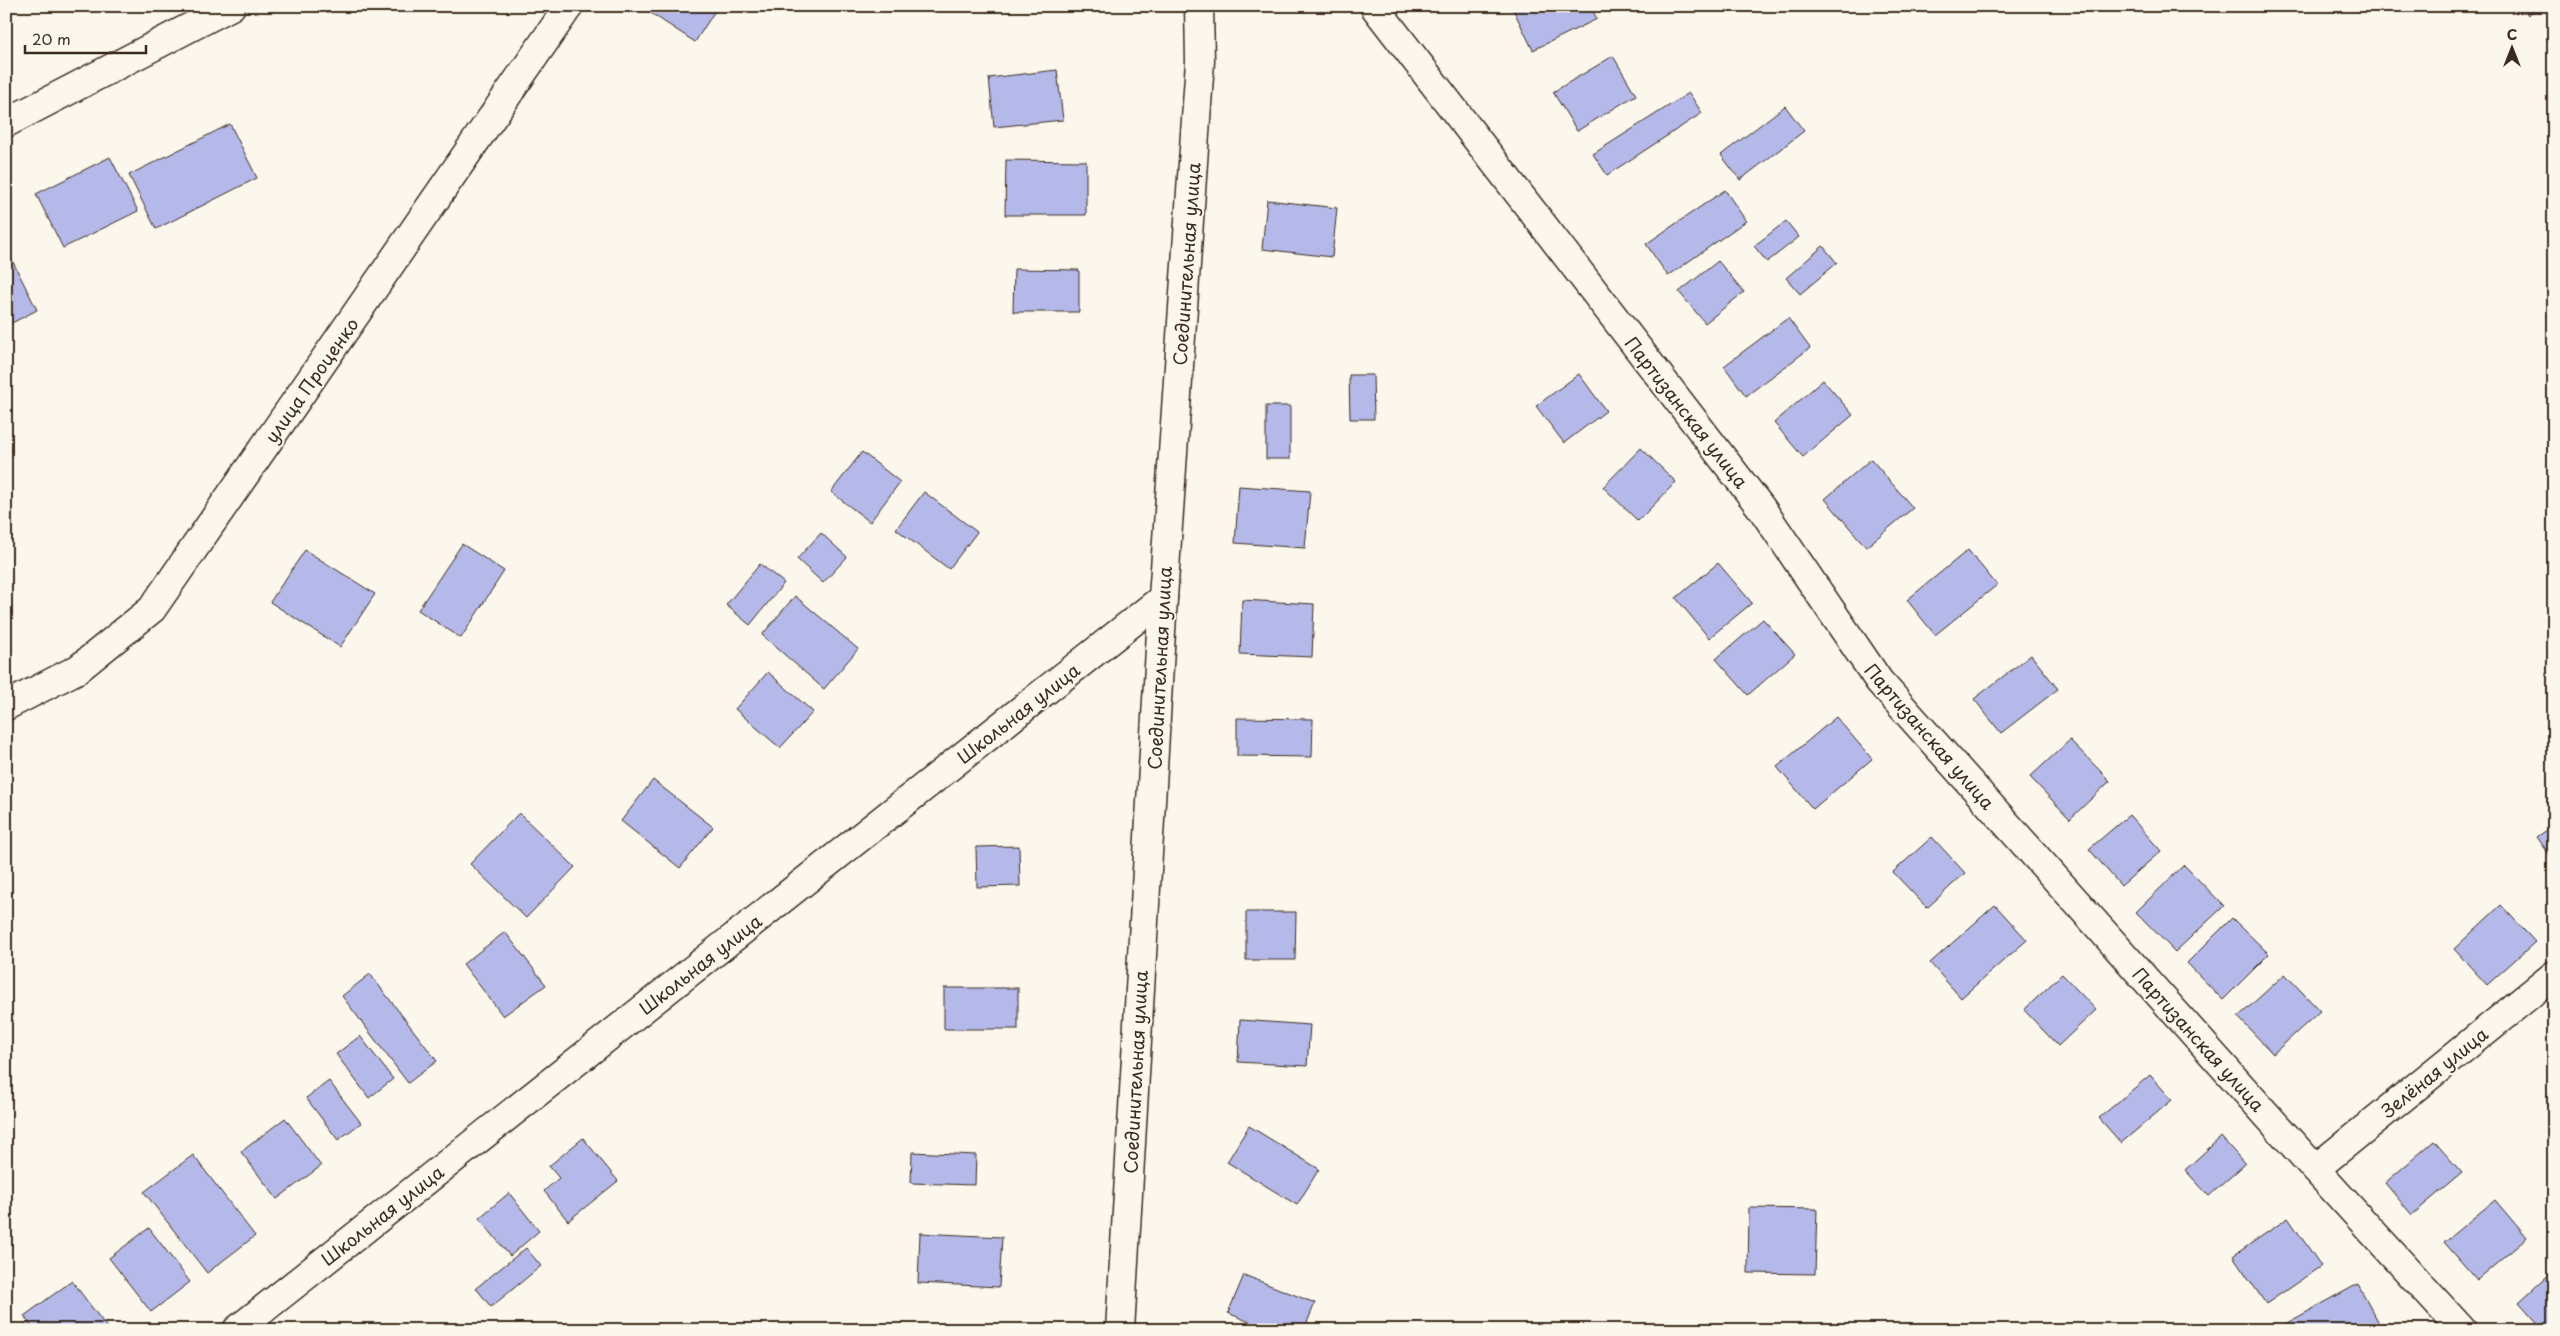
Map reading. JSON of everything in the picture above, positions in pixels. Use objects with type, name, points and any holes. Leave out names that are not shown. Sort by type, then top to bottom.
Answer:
[{"type":"street","points":[[6,123],[231,6]]},
{"type":"street","name":"улица Проценко","points":[[6,706],[78,669],[152,609],[569,6]]},
{"type":"street","name":"Соединительная улица","points":[[1120,1330],[1163,598],[1200,61],[1199,6]]},
{"type":"street","name":"Партизанская улица","points":[[1374,6],[1762,509],[1879,681],[2315,1169],[2462,1330]]},
{"type":"street","name":"Школьная улица","points":[[237,1330],[1163,598]]},
{"type":"street","name":"Зелёная улица","points":[[2315,1169],[2554,974]]},
{"type":"building","points":[[640,6],[718,6],[695,42]]},
{"type":"building","points":[[1590,6],[1597,19],[1533,50],[1512,7]]},
{"type":"building","points":[[2521,6],[2540,6],[2528,15]]},
{"type":"building","points":[[1613,56],[1636,95],[1577,131],[1553,92]]},
{"type":"building","points":[[1057,70],[1063,120],[994,127],[989,78]]},
{"type":"building","points":[[1689,93],[1702,113],[1607,175],[1593,154]]},
{"type":"building","points":[[1785,106],[1804,131],[1740,180],[1721,155]]},
{"type":"building","points":[[230,124],[257,178],[156,229],[129,175]]},
{"type":"building","points":[[110,157],[138,211],[63,248],[36,194]]},
{"type":"building","points":[[1006,160],[1086,161],[1086,215],[1005,215]]},
{"type":"building","points":[[1725,190],[1746,221],[1668,276],[1646,244]]},
{"type":"building","points":[[1267,200],[1337,208],[1332,257],[1262,249]]},
{"type":"building","points":[[1786,221],[1799,237],[1767,262],[1754,246]]},
{"type":"building","points":[[1823,246],[1837,263],[1800,294],[1786,278]]},
{"type":"building","points":[[6,248],[37,310],[6,326]]},
{"type":"building","points":[[1718,261],[1744,292],[1705,323],[1679,292]]},
{"type":"building","points":[[1014,269],[1079,270],[1079,312],[1013,312]]},
{"type":"building","points":[[1788,318],[1810,348],[1746,396],[1724,366]]},
{"type":"building","points":[[1579,374],[1606,411],[1564,443],[1536,406]]},
{"type":"building","points":[[1349,375],[1373,375],[1374,419],[1350,419]]},
{"type":"building","points":[[1823,380],[1853,415],[1803,457],[1774,423]]},
{"type":"building","points":[[1266,406],[1290,406],[1290,459],[1266,459]]},
{"type":"building","points":[[1641,448],[1676,482],[1638,521],[1603,487]]},
{"type":"building","points":[[862,452],[900,482],[870,522],[831,492]]},
{"type":"building","points":[[1871,459],[1913,508],[1866,547],[1825,499]]},
{"type":"building","points":[[1239,486],[1310,491],[1305,548],[1235,543]]},
{"type":"building","points":[[924,492],[977,532],[949,569],[896,529]]},
{"type":"building","points":[[821,533],[847,557],[823,583],[797,559]]},
{"type":"building","points":[[462,544],[504,571],[461,638],[418,610]]},
{"type":"building","points":[[305,550],[375,594],[340,647],[270,602]]},
{"type":"building","points":[[1968,550],[1997,585],[1935,635],[1907,600]]},
{"type":"building","points":[[1718,563],[1752,603],[1709,638],[1676,598]]},
{"type":"building","points":[[760,564],[784,583],[750,625],[726,605]]},
{"type":"building","points":[[795,596],[858,649],[824,689],[762,635]]},
{"type":"building","points":[[1242,600],[1314,604],[1312,657],[1240,654]]},
{"type":"building","points":[[1763,619],[1795,654],[1748,695],[1716,659]]},
{"type":"building","points":[[2031,655],[2058,689],[2001,733],[1974,699]]},
{"type":"building","points":[[768,672],[813,712],[780,748],[735,709]]},
{"type":"building","points":[[1836,717],[1872,759],[1813,809],[1777,767]]},
{"type":"building","points":[[1237,718],[1313,719],[1312,757],[1237,756]]},
{"type":"building","points":[[2070,740],[2110,781],[2070,819],[2030,777]]},
{"type":"building","points":[[653,780],[713,827],[680,868],[621,821]]},
{"type":"building","points":[[519,813],[575,867],[526,918],[470,864]]},
{"type":"building","points":[[2129,815],[2161,851],[2121,886],[2089,849]]},
{"type":"building","points":[[2554,825],[2554,861],[2537,837]]},
{"type":"building","points":[[1932,837],[1965,873],[1927,908],[1893,872]]},
{"type":"building","points":[[1019,846],[1020,886],[977,887],[976,847]]},
{"type":"building","points":[[2184,865],[2224,906],[2175,952],[2136,912]]},
{"type":"building","points":[[1995,905],[2027,940],[1961,998],[1930,963]]},
{"type":"building","points":[[2501,905],[2535,942],[2487,985],[2454,949]]},
{"type":"building","points":[[1246,912],[1296,912],[1295,960],[1246,960]]},
{"type":"building","points":[[2232,918],[2269,954],[2223,1000],[2187,963]]},
{"type":"building","points":[[505,932],[546,985],[503,1016],[463,964]]},
{"type":"building","points":[[370,974],[437,1061],[408,1083],[342,996]]},
{"type":"building","points":[[2062,974],[2096,1010],[2058,1046],[2024,1010]]},
{"type":"building","points":[[2285,974],[2320,1011],[2273,1054],[2238,1017]]},
{"type":"building","points":[[944,988],[1018,988],[1018,1029],[944,1029]]},
{"type":"building","points":[[1240,1020],[1310,1025],[1307,1066],[1238,1062]]},
{"type":"building","points":[[360,1036],[393,1079],[369,1098],[336,1054]]},
{"type":"building","points":[[2150,1075],[2172,1100],[2121,1143],[2099,1118]]},
{"type":"building","points":[[329,1081],[361,1123],[338,1140],[306,1098]]},
{"type":"building","points":[[285,1118],[321,1166],[277,1199],[241,1152]]},
{"type":"building","points":[[1249,1126],[1319,1169],[1297,1205],[1227,1162]]},
{"type":"building","points":[[2221,1137],[2245,1164],[2209,1196],[2185,1170]]},
{"type":"building","points":[[583,1138],[618,1181],[568,1221],[544,1191],[559,1178],[549,1166]]},
{"type":"building","points":[[2434,1141],[2462,1173],[2412,1215],[2385,1183]]},
{"type":"building","points":[[912,1152],[976,1155],[975,1185],[911,1183]]},
{"type":"building","points":[[193,1155],[255,1236],[207,1273],[144,1192]]},
{"type":"building","points":[[509,1193],[539,1231],[510,1256],[479,1218]]},
{"type":"building","points":[[2495,1200],[2527,1238],[2477,1280],[2444,1242]]},
{"type":"building","points":[[1749,1208],[1817,1209],[1815,1274],[1748,1273]]},
{"type":"building","points":[[2288,1218],[2321,1266],[2266,1304],[2233,1256]]},
{"type":"building","points":[[149,1228],[190,1282],[151,1312],[109,1258]]},
{"type":"building","points":[[920,1233],[1002,1237],[999,1287],[918,1283]]},
{"type":"building","points":[[526,1248],[541,1266],[491,1307],[476,1288]]},
{"type":"building","points":[[2554,1270],[2554,1330],[2544,1330],[2519,1302]]},
{"type":"building","points":[[1244,1275],[1315,1303],[1304,1330],[1269,1330],[1228,1313]]},
{"type":"building","points":[[72,1281],[109,1330],[34,1330],[24,1316]]},
{"type":"building","points":[[2358,1284],[2379,1323],[2367,1330],[2276,1329]]}]
